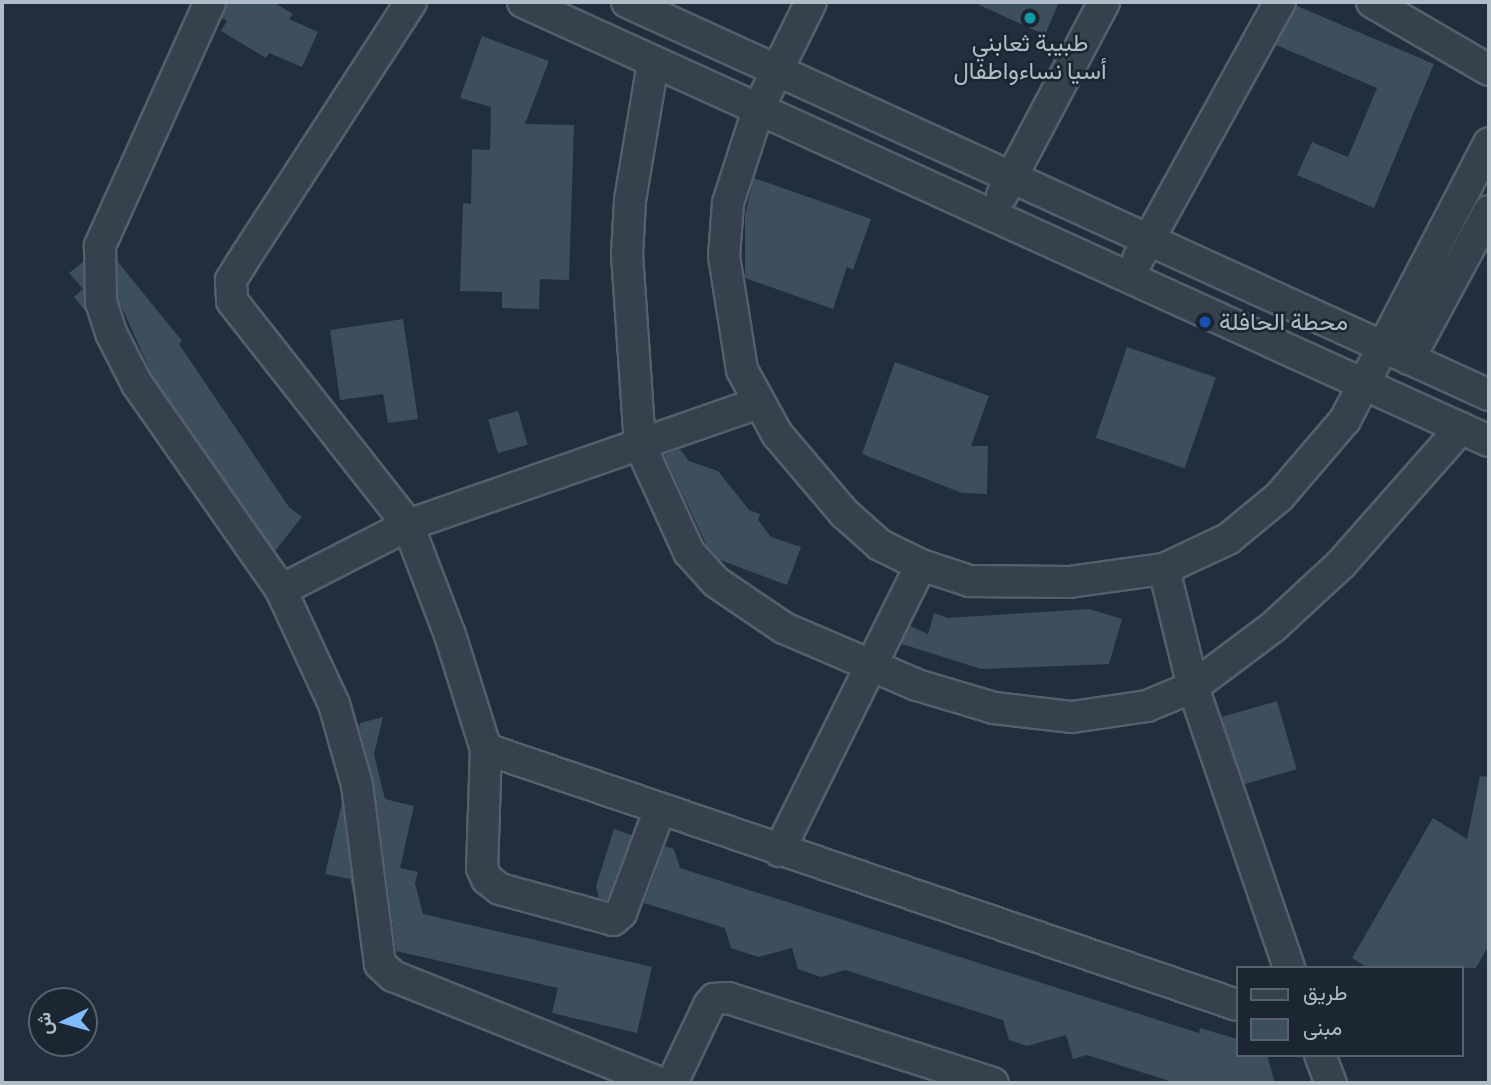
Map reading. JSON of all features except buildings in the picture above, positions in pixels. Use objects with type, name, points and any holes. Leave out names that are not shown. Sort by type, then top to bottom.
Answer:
[{"type":"street","points":[[210,2],[100,246],[101,302],[111,332],[137,384],[281,590],[348,744],[380,964],[393,976],[661,1083]]},
{"type":"street","points":[[411,2],[241,264],[230,288],[241,315],[408,525],[450,635],[486,749],[482,868],[487,879],[500,888],[602,919],[616,918],[660,809]]},
{"type":"street","points":[[523,2],[1489,441]]},
{"type":"street","points":[[627,2],[662,9],[776,69],[1148,243],[1489,395]]},
{"type":"street","points":[[811,2],[759,107],[728,203],[724,256],[742,370],[756,404],[805,473],[844,513],[880,545],[921,565],[970,581],[1018,584],[1164,569],[1228,539],[1279,498],[1345,420],[1489,143]]},
{"type":"street","points":[[991,214],[1104,2]]},
{"type":"street","points":[[1127,278],[1280,2]]},
{"type":"street","points":[[1372,2],[1489,70]]},
{"type":"street","points":[[653,63],[630,201],[627,254],[639,445],[690,552],[716,582],[784,628],[916,685],[1033,715],[1108,715],[1147,706],[1193,687],[1273,627],[1342,563],[1461,428]]},
{"type":"street","points":[[1409,359],[1488,216],[1458,202]]},
{"type":"street","points":[[281,590],[408,525],[756,404]]},
{"type":"street","points":[[779,851],[921,565]]},
{"type":"street","points":[[1164,569],[1193,687],[1288,966]]},
{"type":"street","points":[[486,749],[1236,1005]]},
{"type":"street","points":[[672,1083],[709,1005],[714,999],[728,998],[993,1083]]},
{"type":"street","points":[[1321,1057],[1331,1083]]},
{"type":"place","name":"طبيبة ثعابني أسيا نساءواطفال","points":[[1030,18]]},
{"type":"place","name":"محطة الحافلة","points":[[1205,322]]}]
